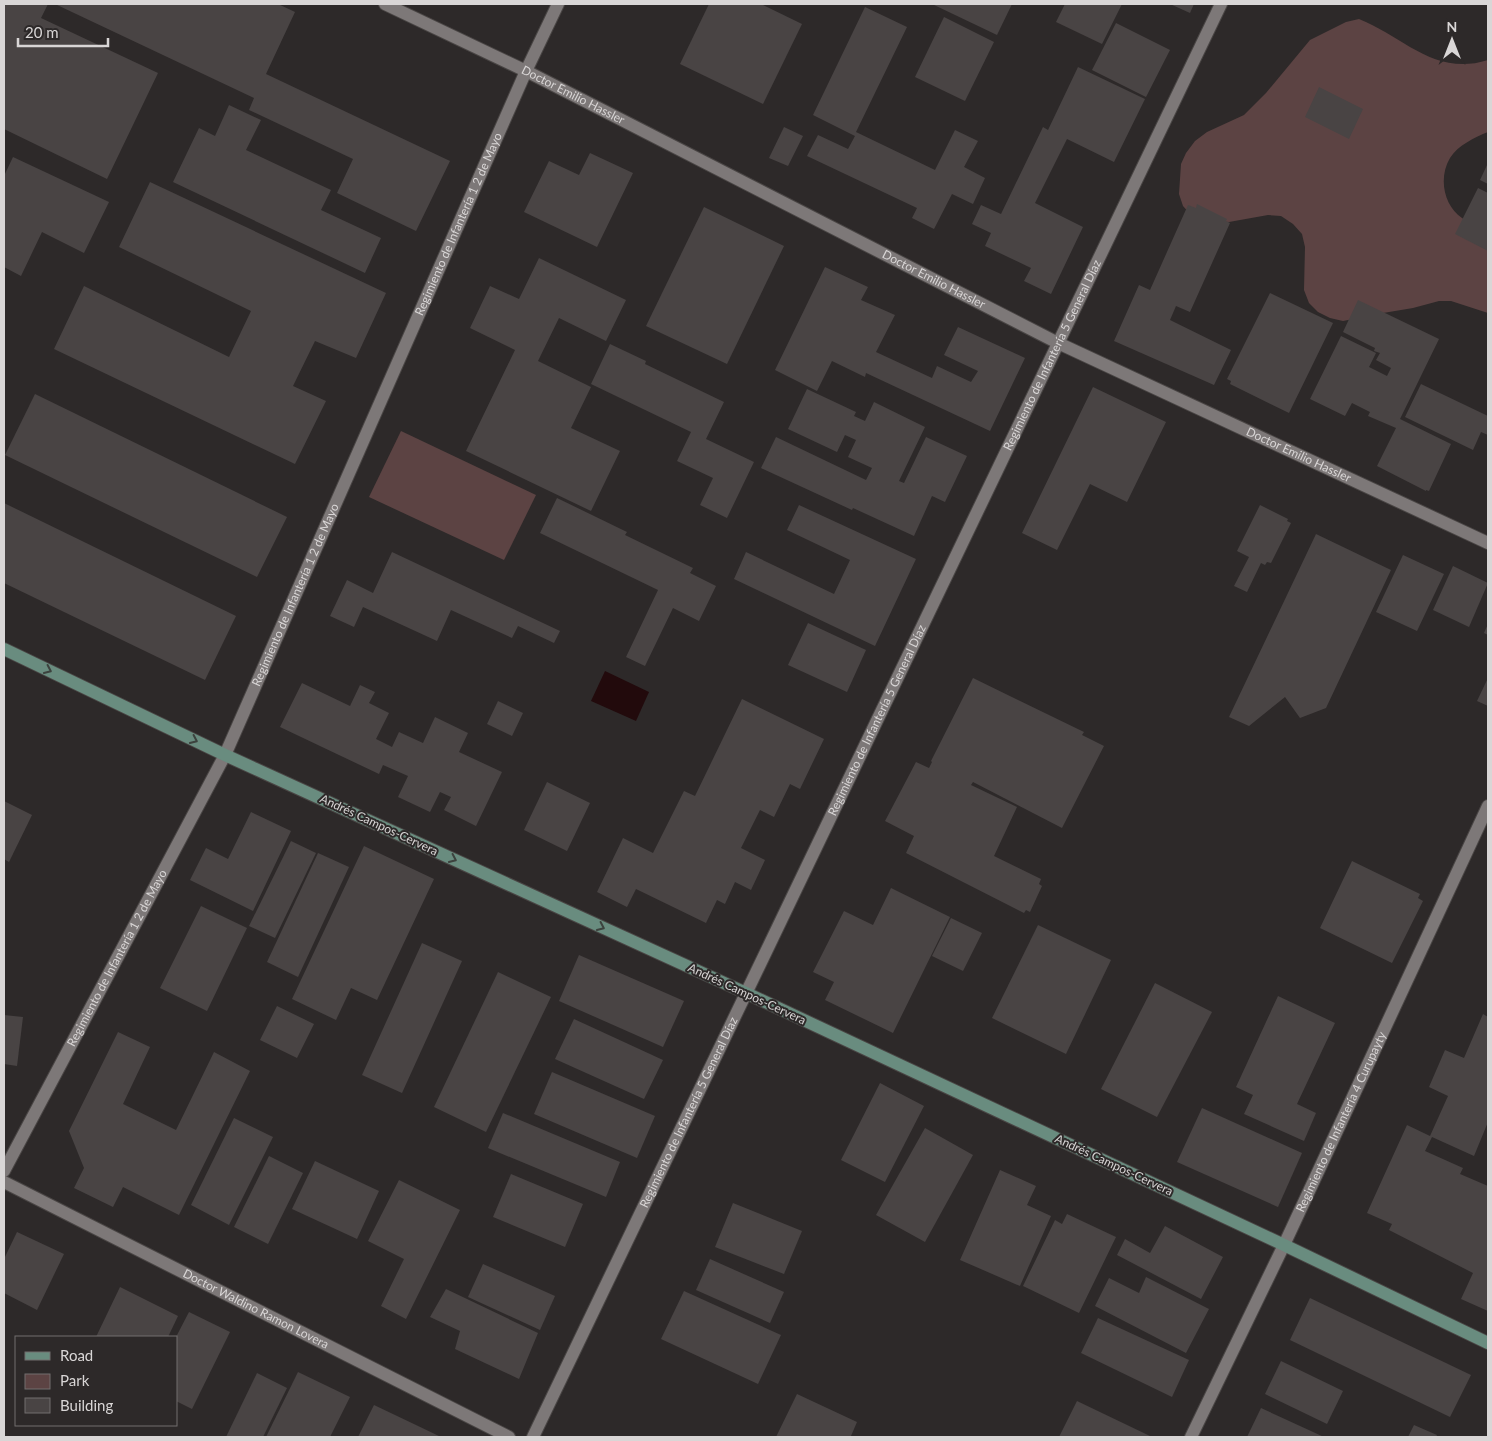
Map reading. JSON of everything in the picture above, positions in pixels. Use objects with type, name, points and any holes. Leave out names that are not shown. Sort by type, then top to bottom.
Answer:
[{"type":"street","name":"Doctor Emilio Hassler","points":[[385,4],[526,71],[1058,343],[1488,543]]},
{"type":"street","name":"Regimiento de Infantería 1 2 de Mayo","points":[[4,1171],[225,754],[526,71],[558,4]]},
{"type":"street","name":"Regimiento de Infantería 5 General Díaz","points":[[533,1437],[1221,4]]},
{"type":"street","name":"Andrés Campos-Cervera","points":[[4,649],[225,754],[746,993],[1284,1245],[1488,1344]]},
{"type":"street","name":"Regimiento de Infantería 4 Curupayty","points":[[1191,1437],[1284,1245],[1488,806]]},
{"type":"street","name":"Doctor Waldino Ramon Lovera","points":[[4,1182],[509,1437]]},
{"type":"green space","points":[[1359,19],[1420,53],[1436,59],[1452,63],[1469,64],[1488,60],[1488,132],[1467,142],[1453,154],[1446,166],[1444,183],[1447,199],[1456,213],[1468,222],[1488,227],[1488,313],[1451,301],[1439,301],[1413,308],[1343,321],[1330,318],[1318,312],[1309,303],[1304,290],[1305,247],[1302,234],[1293,224],[1281,216],[1268,215],[1229,222],[1202,221],[1191,215],[1183,206],[1179,194],[1181,164],[1195,141],[1207,132],[1244,115],[1266,93],[1310,40],[1346,22]]},
{"type":"green space","points":[[401,431],[536,495],[504,560],[369,497]]},
{"type":"shaded area","points":[[605,671],[649,692],[636,721],[591,701]]},
{"type":"building","points":[[4,4],[48,4],[41,18],[158,73],[107,179],[4,129]]},
{"type":"building","points":[[55,4],[278,4],[295,12],[266,74],[450,161],[416,231],[337,193],[353,159],[249,110],[254,98]]},
{"type":"building","points":[[709,4],[761,4],[802,24],[763,104],[680,64]]},
{"type":"building","points":[[932,4],[1012,4],[997,35]]},
{"type":"building","points":[[1065,4],[1122,4],[1102,44],[1056,22]]},
{"type":"building","points":[[1170,4],[1194,4],[1190,13]]},
{"type":"building","points":[[865,7],[907,27],[856,132],[935,170],[955,130],[978,141],[964,167],[985,178],[973,204],[952,194],[934,229],[912,218],[917,208],[807,156],[818,135],[848,149],[855,136],[813,115]]},
{"type":"building","points":[[944,17],[994,42],[965,101],[915,77]]},
{"type":"building","points":[[1116,23],[1170,50],[1146,97],[1092,70]]},
{"type":"building","points":[[1078,67],[1145,99],[1114,162],[1067,139],[1035,203],[1083,227],[1051,294],[1024,281],[1031,268],[985,246],[991,233],[972,224],[981,205],[1001,214],[1043,127],[1048,130]]},
{"type":"building","points":[[1319,87],[1363,109],[1349,139],[1305,117]]},
{"type":"building","points":[[229,105],[261,120],[246,150],[331,190],[321,210],[381,238],[365,273],[173,182],[199,128],[215,136]]},
{"type":"building","points":[[784,127],[803,136],[788,166],[769,158]]},
{"type":"building","points":[[590,153],[633,173],[597,247],[524,212],[549,161],[579,175]]},
{"type":"building","points":[[13,157],[109,202],[84,253],[42,232],[21,276],[4,267],[4,176]]},
{"type":"building","points":[[1488,163],[1488,184],[1480,180]]},
{"type":"building","points":[[150,182],[386,293],[356,358],[315,341],[293,386],[326,401],[295,464],[54,349],[84,286],[229,357],[251,311],[119,247]]},
{"type":"building","points":[[1478,188],[1488,193],[1488,251],[1455,234]]},
{"type":"building","points":[[1197,204],[1227,219],[1226,221],[1230,223],[1190,312],[1176,306],[1170,320],[1231,350],[1214,385],[1114,341],[1139,285],[1150,290],[1188,205],[1196,208]]},
{"type":"building","points":[[704,207],[784,246],[727,364],[646,326]]},
{"type":"building","points":[[539,258],[626,300],[606,341],[559,318],[538,361],[591,387],[571,428],[620,451],[591,511],[466,451],[515,350],[470,328],[490,286],[519,299]]},
{"type":"building","points":[[825,267],[868,287],[861,300],[895,315],[876,352],[932,378],[937,366],[971,382],[978,371],[944,355],[958,327],[1025,358],[990,431],[866,373],[865,377],[832,361],[817,391],[775,370]]},
{"type":"building","points":[[1270,293],[1333,323],[1289,413],[1230,384],[1231,381],[1227,379]]},
{"type":"building","points":[[1358,300],[1439,339],[1400,419],[1451,444],[1429,491],[1377,466],[1396,428],[1368,416],[1370,412],[1352,403],[1345,416],[1310,399],[1341,336],[1376,353],[1369,367],[1387,376],[1391,368],[1376,360],[1380,353],[1374,351],[1375,348],[1343,332]]},
{"type":"building","points":[[610,344],[646,361],[645,364],[724,402],[706,439],[754,462],[727,518],[700,505],[713,478],[677,461],[691,432],[591,384]]},
{"type":"building","points":[[1421,384],[1488,416],[1488,435],[1481,432],[1473,450],[1405,417]]},
{"type":"building","points":[[1093,387],[1166,422],[1127,502],[1090,484],[1057,550],[1022,533]]},
{"type":"building","points":[[807,389],[856,412],[854,416],[865,421],[874,402],[925,427],[899,481],[904,483],[926,437],[967,456],[945,502],[932,496],[914,536],[761,468],[776,437],[866,480],[872,468],[848,457],[856,440],[845,435],[837,452],[788,429]]},
{"type":"building","points":[[35,394],[287,517],[257,577],[5,455]]},
{"type":"building","points":[[557,498],[627,532],[625,535],[693,568],[690,573],[716,586],[699,621],[673,608],[645,666],[626,657],[658,590],[540,533]]},
{"type":"building","points":[[4,503],[236,616],[205,680],[4,583]]},
{"type":"building","points":[[799,505],[916,559],[875,646],[734,579],[746,552],[834,594],[850,560],[787,530]]},
{"type":"building","points":[[1260,505],[1288,519],[1287,521],[1291,523],[1271,563],[1267,562],[1265,565],[1261,563],[1247,592],[1234,586],[1249,557],[1237,551]]},
{"type":"building","points":[[1316,534],[1391,570],[1326,708],[1300,718],[1285,697],[1249,726],[1229,717]]},
{"type":"building","points":[[392,552],[560,631],[554,643],[518,626],[512,638],[451,610],[437,641],[363,607],[354,627],[330,616],[347,580],[373,593]]},
{"type":"building","points":[[1403,555],[1444,574],[1417,631],[1376,612]]},
{"type":"building","points":[[1453,566],[1488,583],[1469,627],[1433,610]]},
{"type":"building","points":[[808,623],[866,650],[847,692],[788,665]]},
{"type":"building","points":[[1488,624],[1488,635],[1484,633]]},
{"type":"building","points":[[973,678],[1084,732],[1082,735],[1104,746],[1062,828],[973,782],[971,785],[1017,807],[994,856],[1041,879],[1039,884],[1042,886],[1030,912],[1026,910],[1024,913],[906,853],[914,836],[885,821],[916,762],[929,768]]},
{"type":"building","points":[[1488,678],[1488,706],[1477,701]]},
{"type":"building","points":[[302,683],[350,706],[360,685],[375,692],[369,703],[389,713],[376,739],[392,747],[399,732],[423,743],[435,717],[468,733],[459,752],[502,772],[476,826],[444,810],[451,797],[440,792],[430,812],[398,797],[408,776],[383,765],[379,774],[280,727]]},
{"type":"building","points":[[742,699],[824,739],[800,789],[790,784],[774,817],[760,810],[741,848],[765,860],[751,890],[735,882],[725,904],[717,900],[706,923],[636,889],[627,907],[597,892],[623,838],[653,853],[684,791],[695,796]]},
{"type":"building","points":[[498,701],[523,713],[512,736],[487,724]]},
{"type":"building","points":[[547,782],[590,803],[567,851],[524,830]]},
{"type":"building","points":[[4,801],[32,815],[9,862],[4,859]]},
{"type":"building","points":[[251,812],[291,831],[253,911],[190,880],[206,848],[228,859]]},
{"type":"building","points":[[291,841],[316,853],[275,938],[249,926]]},
{"type":"building","points":[[364,846],[434,879],[377,1000],[351,988],[336,1020],[292,999]]},
{"type":"building","points":[[318,853],[349,867],[298,977],[267,962]]},
{"type":"building","points":[[1352,861],[1420,894],[1418,898],[1423,901],[1392,963],[1320,928]]},
{"type":"building","points":[[891,888],[950,917],[893,1033],[825,1000],[834,982],[813,972],[844,911],[873,925]]},
{"type":"building","points":[[201,906],[247,928],[207,1011],[160,988]]},
{"type":"building","points":[[951,918],[982,933],[963,971],[932,956]]},
{"type":"building","points":[[1038,925],[1111,960],[1066,1054],[992,1018]]},
{"type":"building","points":[[422,943],[462,961],[402,1093],[362,1075]]},
{"type":"building","points":[[579,955],[684,1001],[663,1047],[559,1001]]},
{"type":"building","points":[[498,972],[551,997],[486,1132],[434,1107]]},
{"type":"building","points":[[1155,983],[1212,1012],[1157,1117],[1101,1089]]},
{"type":"building","points":[[1278,996],[1335,1023],[1297,1104],[1316,1113],[1304,1141],[1244,1114],[1253,1095],[1236,1087]]},
{"type":"building","points":[[277,1006],[314,1024],[297,1058],[260,1040]]},
{"type":"building","points":[[1483,1014],[1488,1017],[1488,1122],[1474,1156],[1432,1137],[1425,1151],[1463,1168],[1460,1174],[1488,1186],[1488,1311],[1461,1299],[1473,1273],[1389,1230],[1392,1224],[1367,1213],[1407,1125],[1430,1136],[1448,1096],[1429,1087],[1445,1050],[1464,1058]]},
{"type":"building","points":[[4,1015],[23,1017],[17,1066],[4,1064]]},
{"type":"building","points":[[574,1019],[663,1060],[644,1099],[555,1059]]},
{"type":"building","points":[[118,1032],[150,1047],[123,1104],[176,1130],[214,1052],[250,1071],[179,1215],[123,1187],[113,1207],[74,1188],[84,1168],[69,1131]]},
{"type":"building","points":[[552,1072],[655,1116],[637,1158],[534,1114]]},
{"type":"building","points":[[880,1083],[924,1106],[885,1182],[841,1160]]},
{"type":"building","points":[[1202,1108],[1302,1153],[1278,1207],[1177,1162]]},
{"type":"building","points":[[503,1113],[620,1162],[606,1197],[488,1148]]},
{"type":"building","points":[[234,1118],[273,1137],[229,1225],[191,1205]]},
{"type":"building","points":[[925,1128],[973,1155],[925,1242],[876,1215]]},
{"type":"building","points":[[269,1156],[303,1173],[268,1244],[234,1227]]},
{"type":"building","points":[[315,1161],[379,1191],[357,1239],[292,1209]]},
{"type":"building","points":[[1000,1170],[1036,1186],[1027,1205],[1051,1216],[1020,1286],[960,1260]]},
{"type":"building","points":[[511,1174],[583,1204],[565,1247],[493,1217]]},
{"type":"building","points":[[399,1180],[460,1210],[406,1319],[381,1306],[404,1259],[368,1241]]},
{"type":"building","points":[[733,1203],[802,1231],[784,1274],[715,1247]]},
{"type":"building","points":[[1067,1214],[1116,1237],[1079,1313],[1023,1286],[1055,1220],[1062,1224]]},
{"type":"building","points":[[1165,1226],[1223,1257],[1201,1299],[1117,1255],[1125,1239],[1150,1253]]},
{"type":"building","points":[[17,1232],[64,1254],[37,1310],[4,1293],[4,1259]]},
{"type":"building","points":[[710,1259],[784,1292],[770,1323],[696,1290]]},
{"type":"building","points":[[483,1264],[555,1296],[540,1330],[468,1297]]},
{"type":"building","points":[[1146,1277],[1209,1309],[1186,1353],[1095,1306],[1109,1278],[1139,1293]]},
{"type":"building","points":[[120,1287],[178,1316],[168,1336],[96,1336]]},
{"type":"building","points":[[446,1289],[538,1333],[519,1379],[455,1349],[460,1331],[430,1317]]},
{"type":"building","points":[[684,1291],[781,1335],[758,1384],[661,1339]]},
{"type":"building","points":[[1310,1298],[1471,1375],[1450,1417],[1290,1340]]},
{"type":"building","points":[[189,1312],[230,1332],[192,1409],[178,1402],[177,1336]]},
{"type":"building","points":[[1098,1318],[1189,1360],[1172,1397],[1081,1353]]},
{"type":"building","points":[[1281,1361],[1343,1391],[1327,1424],[1265,1394]]},
{"type":"building","points":[[298,1372],[350,1397],[330,1437],[266,1437]]},
{"type":"building","points":[[257,1373],[287,1388],[263,1437],[226,1437]]},
{"type":"building","points":[[797,1394],[857,1422],[851,1436],[854,1437],[776,1437]]},
{"type":"building","points":[[1077,1401],[1150,1436],[1059,1437]]},
{"type":"building","points":[[374,1405],[416,1425],[441,1437],[358,1437]]},
{"type":"building","points":[[1261,1408],[1324,1437],[1247,1437]]},
{"type":"building","points":[[1414,1425],[1437,1435],[1436,1437],[1408,1437]]}]
